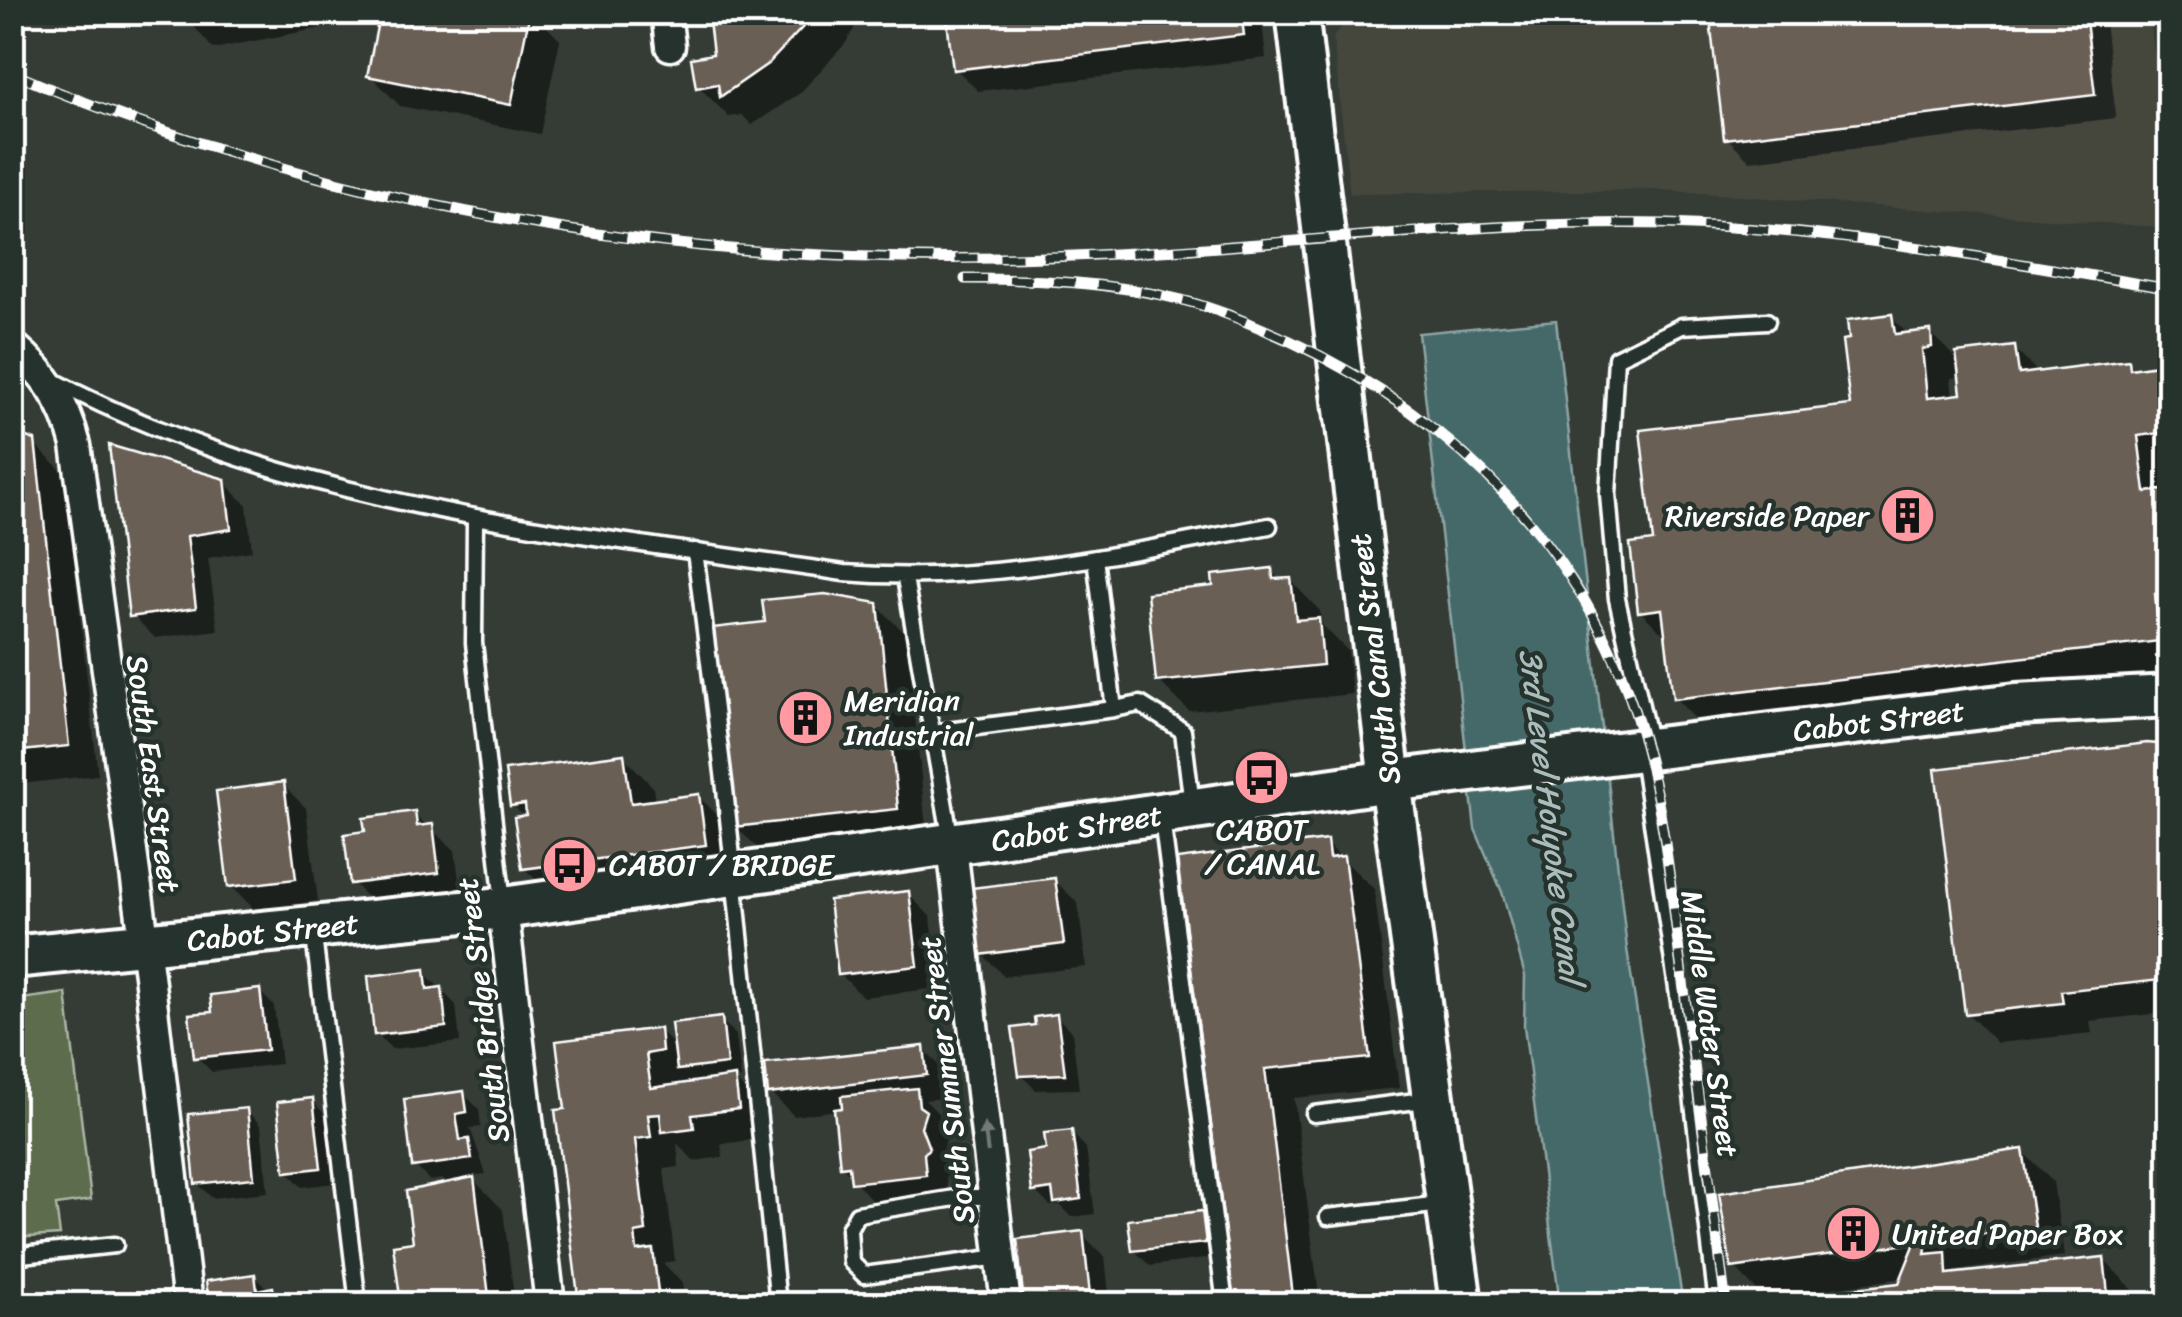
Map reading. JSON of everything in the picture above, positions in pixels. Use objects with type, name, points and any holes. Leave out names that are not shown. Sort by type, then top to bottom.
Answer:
[{"type":"main road","name":"South Canal Street","points":[[1297,12],[1390,782],[1461,1304]]},
{"type":"main road","name":"Cabot Street","points":[[12,957],[503,908],[1390,782],[2016,704],[2155,696]]},
{"type":"street","points":[[666,12],[670,46]]},
{"type":"street","name":"South East Street","points":[[12,345],[47,377],[68,412],[76,445],[188,1304]]},
{"type":"street","name":"South Summer Street","points":[[952,847],[1006,1304]]},
{"type":"street","name":"South Bridge Street","points":[[503,908],[550,1304]]},
{"type":"lane","name":"Middle Water Street","points":[[1718,1304],[1686,1042],[1617,599],[1608,494],[1616,358],[1682,326],[1767,321]]},
{"type":"lane","points":[[47,377],[120,415],[351,491],[475,520],[905,578],[1044,568],[1269,526]]},
{"type":"lane","name":"South Bridge Street","points":[[475,520],[474,628],[503,908]]},
{"type":"lane","points":[[695,551],[778,1304]]},
{"type":"lane","points":[[1095,558],[1114,708]]},
{"type":"lane","points":[[905,578],[952,847]]},
{"type":"lane","points":[[932,733],[1140,704],[1182,731],[1177,813],[1225,1304]]},
{"type":"lane","points":[[314,928],[358,1304]]},
{"type":"lane","points":[[1314,1114],[1433,1099]]},
{"type":"lane","points":[[993,1197],[961,1197],[857,1214],[849,1229],[851,1262],[855,1271],[864,1275],[1000,1257]]},
{"type":"lane","points":[[1328,1217],[1447,1204]]},
{"type":"lane","points":[[12,1256],[116,1245]]},
{"type":"shaded area","points":[[1352,12],[2149,13],[2169,167],[2169,228],[1661,190],[1350,194],[1333,38]]},
{"type":"green space","points":[[66,993],[91,1200],[56,1205],[60,1235],[13,1238],[13,1000]]},
{"type":"water","name":"3rd Level Holyoke Canal","points":[[1556,320],[1627,949],[1683,1304],[1560,1304],[1524,1026],[1525,976],[1502,892],[1475,829],[1418,333]]},
{"type":"building","points":[[380,12],[530,12],[511,105],[367,76]]},
{"type":"building","points":[[708,12],[817,12],[769,63],[720,97],[718,84],[696,88],[691,58],[713,54]]},
{"type":"building","points":[[946,12],[1241,12],[1244,35],[953,70]]},
{"type":"building","points":[[1709,12],[2085,12],[2095,95],[1724,139]]},
{"type":"building","name":"Riverside Paper","points":[[1892,314],[1895,334],[1931,330],[1932,347],[1922,349],[1927,398],[1961,394],[1956,353],[2015,346],[2019,374],[2129,360],[2130,369],[2157,365],[2166,432],[2138,436],[2145,492],[2163,490],[2170,544],[2170,591],[2155,594],[2160,641],[1673,699],[1662,609],[1638,612],[1630,544],[1653,541],[1640,430],[1850,405],[1842,340],[1849,339],[1847,320]]},
{"type":"building","points":[[12,432],[35,440],[69,746],[12,752]]},
{"type":"building","points":[[109,445],[225,479],[231,529],[187,536],[196,608],[129,617]]},
{"type":"building","points":[[1272,568],[1273,579],[1291,578],[1296,620],[1319,618],[1323,665],[1156,682],[1147,593],[1213,586],[1212,575]]},
{"type":"building","name":"Meridian Industrial","points":[[825,594],[878,603],[898,809],[733,827],[712,628],[765,622],[762,600]]},
{"type":"building","points":[[2147,743],[2170,745],[2170,979],[2061,991],[2063,1003],[1965,1014],[1935,769]]},
{"type":"building","points":[[624,754],[631,803],[699,794],[706,845],[522,869],[514,817],[526,815],[525,804],[510,806],[505,770]]},
{"type":"building","points":[[284,782],[296,879],[228,887],[216,791]]},
{"type":"building","points":[[415,811],[417,826],[433,824],[439,873],[350,884],[344,834],[365,831],[363,818]]},
{"type":"building","points":[[1327,840],[1329,858],[1344,856],[1370,1058],[1265,1069],[1294,1304],[1234,1304],[1177,859]]},
{"type":"building","points":[[1055,878],[1064,944],[979,955],[971,888]]},
{"type":"building","points":[[909,891],[918,966],[838,975],[829,900]]},
{"type":"building","points":[[425,969],[427,989],[442,987],[446,1027],[374,1035],[368,976]]},
{"type":"building","points":[[260,989],[267,1050],[194,1058],[189,1014],[212,1012],[210,995]]},
{"type":"building","points":[[1057,1014],[1065,1074],[1019,1076],[1012,1028],[1035,1025],[1034,1017]]},
{"type":"building","points":[[722,1017],[727,1064],[677,1070],[671,1023]]},
{"type":"building","points":[[660,1028],[662,1051],[646,1054],[651,1088],[735,1076],[739,1109],[692,1115],[694,1128],[662,1132],[660,1114],[648,1115],[651,1137],[635,1139],[646,1231],[635,1233],[637,1251],[653,1249],[658,1292],[643,1293],[644,1304],[579,1304],[555,1110],[565,1109],[556,1041]]},
{"type":"building","points":[[924,1046],[927,1075],[768,1094],[765,1063]]},
{"type":"building","points":[[917,1088],[919,1106],[926,1111],[921,1127],[929,1148],[924,1154],[926,1175],[851,1183],[849,1166],[840,1167],[834,1109],[842,1108],[841,1096]]},
{"type":"building","points":[[464,1091],[467,1112],[456,1114],[460,1140],[469,1139],[472,1159],[412,1167],[404,1099]]},
{"type":"building","points":[[313,1098],[321,1168],[285,1172],[277,1102]]},
{"type":"building","points":[[247,1108],[254,1178],[195,1184],[188,1114]]},
{"type":"building","points":[[1072,1130],[1081,1199],[1054,1203],[1052,1189],[1032,1192],[1027,1152],[1046,1149],[1044,1133]]},
{"type":"building","name":"United Paper Box","points":[[2023,1149],[2035,1227],[1927,1242],[1925,1254],[1946,1252],[1947,1274],[2104,1257],[2109,1304],[1752,1304],[1751,1300],[1899,1283],[1915,1243],[1731,1268],[1719,1193]]},
{"type":"building","points":[[474,1177],[490,1304],[420,1304],[419,1294],[400,1297],[393,1245],[413,1242],[406,1191]]},
{"type":"building","points":[[1202,1211],[1206,1243],[1132,1251],[1128,1220]]},
{"type":"building","points":[[1083,1231],[1091,1304],[1024,1304],[1017,1239]]},
{"type":"building","points":[[255,1274],[257,1290],[273,1287],[276,1304],[209,1304],[206,1281]]},
{"type":"building","points":[[1205,1293],[1206,1304],[1162,1304],[1162,1298]]},
{"type":"railway","points":[[12,73],[130,119],[250,158],[372,191],[620,237],[746,250],[872,257],[999,258],[1166,251],[1500,227],[1668,224],[1857,239],[2170,289]]},
{"type":"railway","points":[[965,279],[1129,289],[1209,308],[1288,340],[1351,373],[1409,411],[1463,454],[1512,502],[1555,555],[1592,614],[1622,677],[1652,771],[1726,1304]]},
{"type":"place","name":"Riverside Paper","points":[[1908,516]]},
{"type":"place","name":"Meridian Industrial","points":[[805,718]]},
{"type":"place","name":"CABOT / CANAL","points":[[1262,777]]},
{"type":"place","name":"CABOT / BRIDGE","points":[[570,865]]},
{"type":"place","name":"United Paper Box","points":[[1853,1234]]}]
